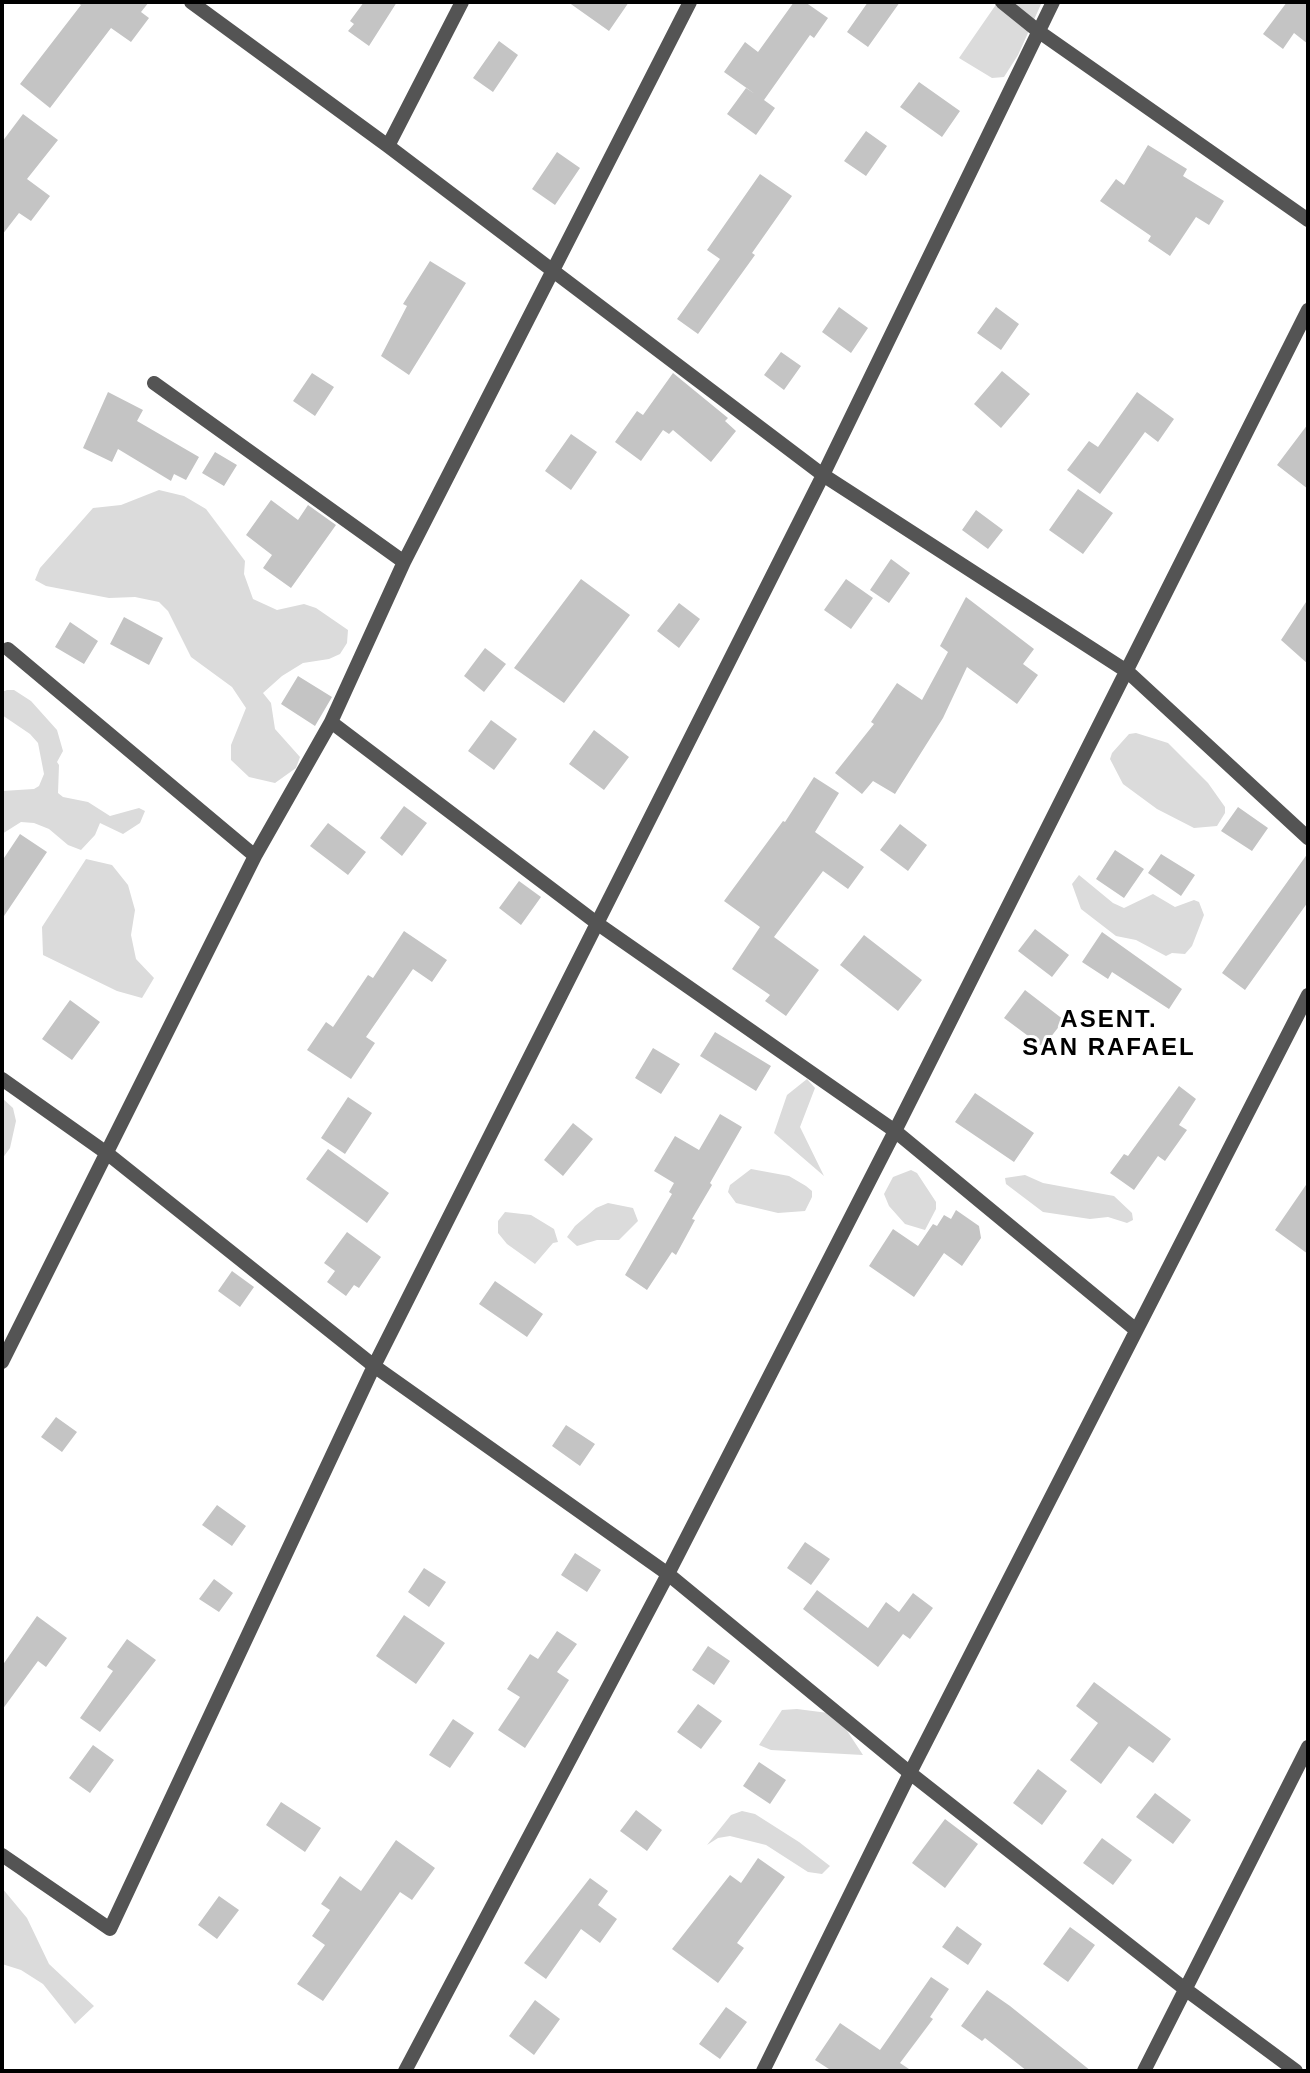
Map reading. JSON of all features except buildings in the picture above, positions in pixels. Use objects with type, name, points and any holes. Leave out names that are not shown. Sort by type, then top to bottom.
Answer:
[{"type":"street","points":[[191,2],[388,146],[823,475],[1128,672],[1308,838]]},
{"type":"street","points":[[388,146],[462,2]]},
{"type":"street","points":[[2,1362],[256,856],[331,722],[404,562],[690,2]]},
{"type":"street","points":[[1002,2],[1038,31],[1308,220]]},
{"type":"street","points":[[2,1855],[110,1929],[374,1366],[823,475],[1053,2]]},
{"type":"street","points":[[405,2071],[668,1574],[1128,672],[1308,310]]},
{"type":"street","points":[[154,383],[404,562]]},
{"type":"street","points":[[8,649],[256,856]]},
{"type":"street","points":[[331,722],[598,924],[895,1131],[1136,1330]]},
{"type":"street","points":[[763,2071],[910,1773],[1308,995]]},
{"type":"street","points":[[2,1079],[108,1154],[374,1366],[668,1574],[910,1773],[1185,1989],[1296,2071]]},
{"type":"street","points":[[1144,2071],[1308,1747]]},
{"type":"shaded area","points":[[995,2],[1042,2],[1018,55],[1004,77],[992,78],[959,58],[995,6]]},
{"type":"shaded area","points":[[159,490],[184,496],[206,509],[245,561],[244,574],[253,599],[277,610],[304,604],[316,608],[348,630],[347,643],[340,654],[329,659],[303,663],[282,676],[263,693],[271,703],[275,729],[300,757],[296,768],[275,783],[249,777],[231,760],[231,745],[246,708],[232,687],[191,657],[168,611],[159,602],[135,597],[109,598],[46,586],[35,580],[40,568],[93,508],[121,505]]},
{"type":"shaded area","points":[[14,690],[31,701],[57,730],[63,751],[57,762],[58,793],[63,797],[88,802],[110,816],[139,808],[145,811],[140,823],[123,834],[100,823],[95,835],[81,850],[68,845],[49,829],[34,823],[21,822],[2,834],[2,791],[34,789],[39,786],[44,774],[38,743],[30,734],[2,715],[2,692]]},
{"type":"shaded area","points":[[1136,733],[1168,743],[1208,783],[1225,807],[1225,813],[1217,826],[1194,828],[1157,809],[1123,784],[1110,759],[1129,734]]},
{"type":"shaded area","points":[[86,859],[112,865],[128,885],[135,910],[131,935],[136,959],[154,978],[142,998],[117,991],[43,955],[42,927]]},
{"type":"shaded area","points":[[1079,875],[1113,903],[1124,908],[1153,894],[1175,907],[1194,900],[1199,902],[1204,915],[1192,946],[1185,954],[1172,953],[1166,956],[1136,940],[1116,936],[1081,909],[1072,884]]},
{"type":"shaded area","points":[[807,1079],[815,1088],[800,1127],[824,1176],[774,1133],[787,1095]]},
{"type":"shaded area","points":[[2,1098],[13,1108],[16,1121],[10,1148],[2,1159]]},
{"type":"shaded area","points":[[751,1169],[789,1176],[806,1186],[812,1191],[812,1197],[805,1211],[778,1213],[736,1203],[728,1192],[730,1185]]},
{"type":"shaded area","points":[[911,1170],[917,1173],[936,1202],[936,1209],[925,1230],[905,1224],[889,1206],[884,1194],[893,1177]]},
{"type":"shaded area","points":[[1025,1175],[1043,1183],[1114,1196],[1132,1213],[1133,1220],[1127,1223],[1108,1217],[1090,1219],[1043,1212],[1006,1184],[1005,1178]]},
{"type":"shaded area","points":[[608,1203],[633,1208],[638,1221],[619,1240],[597,1240],[577,1246],[567,1237],[575,1226],[596,1208]]},
{"type":"shaded area","points":[[505,1212],[531,1215],[554,1229],[558,1242],[553,1243],[535,1264],[507,1244],[498,1233],[498,1221]]},
{"type":"shaded area","points":[[797,1709],[836,1714],[863,1755],[771,1750],[759,1745],[782,1710]]},
{"type":"shaded area","points":[[742,1811],[755,1814],[830,1866],[822,1874],[808,1872],[766,1845],[730,1836],[718,1838],[707,1845],[731,1815]]},
{"type":"shaded area","points":[[2,1888],[27,1918],[49,1964],[94,2006],[75,2024],[43,1984],[21,1970],[2,1964]]},
{"type":"district","name":"ASENT. SAN RAFAEL","points":[[1109,1034]]}]
